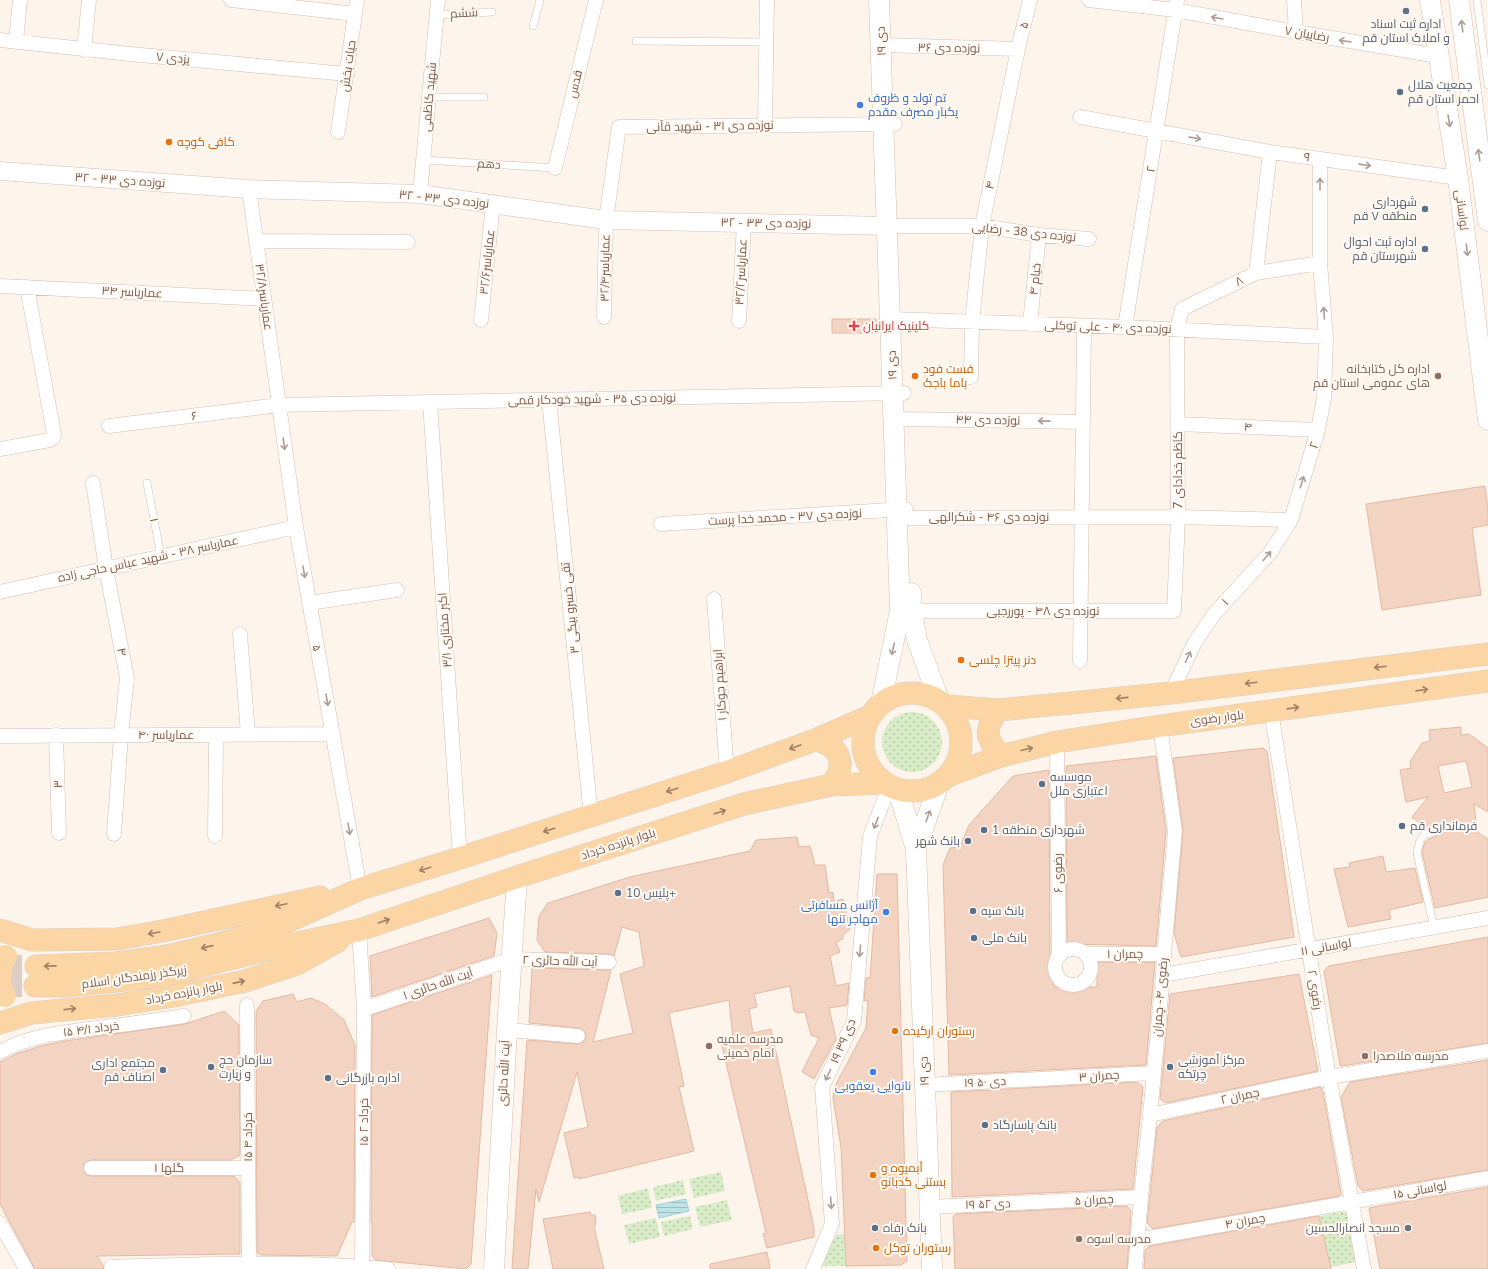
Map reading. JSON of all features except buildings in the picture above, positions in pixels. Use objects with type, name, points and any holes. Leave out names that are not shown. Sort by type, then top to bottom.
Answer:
[{"type":"main road","name":"۱۹ دی","points":[[879,0],[887,46]]},
{"type":"main road","name":"۱۹ دی","points":[[892,0],[887,46],[903,514],[912,611],[917,640],[943,703]]},
{"type":"main road","name":"لواسانی","points":[[1430,0],[1458,178],[1488,420]]},
{"type":"main road","name":"لواسانی","points":[[1459,0],[1488,222]]},
{"type":"main road","name":"۱۹ دی","points":[[875,710],[900,611],[903,514]]},
{"type":"main road","points":[[31,1014],[12,1004],[3,976],[13,948],[22,942],[32,940],[117,939],[162,931],[360,889],[727,772],[815,740],[875,710],[899,694],[920,693],[943,703],[998,710],[1171,692],[1485,651]]},
{"type":"main road","name":"بلوار رضوی","points":[[944,779],[1001,756],[1056,742],[1160,726],[1488,681]]},
{"type":"main road","points":[[916,849],[944,779],[959,758],[962,740],[958,722],[943,703]]},
{"type":"main road","points":[[875,710],[864,730],[862,745],[865,759],[872,773],[890,786],[912,792],[926,790],[944,779]]},
{"type":"main road","points":[[998,710],[987,733],[989,742],[1001,756]]},
{"type":"main road","points":[[815,740],[825,742],[834,748],[839,757],[841,767],[838,777],[831,785]]},
{"type":"main road","name":"بلوار پانزده خرداد","points":[[0,1023],[31,1014],[174,996],[245,981],[297,964],[359,930],[517,877],[744,804],[831,785],[890,786]]},
{"type":"main road","points":[[890,786],[916,849]]},
{"type":"main road","name":"۱۹ دی","points":[[916,849],[932,1269]]},
{"type":"main road","name":"آیت الله حائری","points":[[494,1269],[517,877]]},
{"type":"main road","points":[[275,938],[360,889]]},
{"type":"main road","points":[[0,930],[32,940]]},
{"type":"main road","name":"بلوار پانزده خرداد","points":[[275,938],[359,930]]},
{"type":"main road","name":"زیرگذر رزمندگان اسلام","points":[[35,976],[167,956],[218,944],[275,938]]},
{"type":"street","points":[[16,42],[20,0]]},
{"type":"street","points":[[84,50],[89,0]]},
{"type":"street","points":[[231,0],[356,7]]},
{"type":"street","name":"شهید کاظمی","points":[[420,194],[438,0]]},
{"type":"street","name":"قدس","points":[[555,168],[596,0]]},
{"type":"street","points":[[765,125],[767,0]]},
{"type":"street","name":"۵","points":[[1018,49],[1030,0]]},
{"type":"street","name":"۷ رضاییان","points":[[1089,0],[1176,5],[1296,32],[1438,56]]},
{"type":"street","points":[[1294,0],[1296,32]]},
{"type":"street","name":"۲","points":[[1125,327],[1176,5]]},
{"type":"street","name":"حیات بخش","points":[[338,132],[356,7]]},
{"type":"street","name":"یزدی ۷","points":[[0,40],[84,50],[347,74]]},
{"type":"street","name":"نوزده دی ۳۶","points":[[887,46],[1018,49]]},
{"type":"street","name":"۴","points":[[932,378],[971,377],[972,322],[982,226],[1018,49]]},
{"type":"street","name":"۹","points":[[1080,117],[1270,152],[1458,178]]},
{"type":"street","name":"نوزده دی ۳۱ - شهید قآنی","points":[[606,220],[619,127],[889,124]]},
{"type":"street","points":[[1256,273],[1270,152]]},
{"type":"street","name":"۲","points":[[1291,520],[1318,430],[1324,398],[1326,337],[1320,263],[1320,159]]},
{"type":"street","name":"۳۲ - نوزده دی ۳۳","points":[[0,172],[249,189],[420,194],[606,220],[893,226]]},
{"type":"street","name":"عماریاسر۳۲/۸","points":[[249,189],[279,405]]},
{"type":"street","name":"عماریاسر۳۲/۶","points":[[481,320],[493,204]]},
{"type":"street","name":"عماریاسر۳۲/۴","points":[[604,317],[606,220]]},
{"type":"street","name":"عماریاسر۳۲/۲","points":[[739,321],[744,223]]},
{"type":"street","name":"نوزده دی 38 - رضایی","points":[[893,226],[982,226],[1040,235],[1089,239]]},
{"type":"street","name":"۴ خیام","points":[[1030,324],[1040,235]]},
{"type":"street","points":[[256,241],[408,242]]},
{"type":"street","name":"۸","points":[[1177,330],[1182,309],[1256,273],[1320,263]]},
{"type":"street","name":"عماریاسر ۳۴","points":[[0,286],[264,299]]},
{"type":"street","points":[[0,449],[50,440],[53,438],[54,434],[27,287]]},
{"type":"street","name":"نوزده دی ۴۰ - علی توکلی","points":[[896,319],[1125,327],[1326,337]]},
{"type":"street","points":[[1080,660],[1084,326]]},
{"type":"street","name":"7 کاظم خدادای","points":[[1174,611],[1178,517],[1177,330]]},
{"type":"street","name":"نوزده دی ۳۵ - شهید خودکار قمی","points":[[279,405],[899,393]]},
{"type":"street","name":"۳ تقی خسرو بیگی","points":[[549,400],[592,816]]},
{"type":"street","name":"۳/۱ اکبر مختاری","points":[[430,402],[460,858]]},
{"type":"street","name":"۵","points":[[279,405],[296,527],[360,889]]},
{"type":"street","name":"۶","points":[[110,426],[279,405]]},
{"type":"street","name":"نوزده دی ۴۴","points":[[899,419],[1083,422]]},
{"type":"street","name":"۴","points":[[1178,424],[1318,430]]},
{"type":"street","points":[[93,483],[106,569]]},
{"type":"street","name":"نوزده دی ۴۶ - شکرالهی","points":[[903,514],[1081,518]]},
{"type":"street","name":"نوزده دی ۳۷ - محمد خدا پرست","points":[[661,524],[903,514]]},
{"type":"street","points":[[1081,518],[1178,517],[1291,520]]},
{"type":"street","name":"۱","points":[[1171,692],[1195,642],[1215,613],[1270,553],[1291,520]]},
{"type":"street","name":"عماریاسر ۳۸ - شهید عباس حاجی زاده","points":[[0,592],[296,527]]},
{"type":"street","name":"۴","points":[[106,569],[127,678],[121,735]]},
{"type":"street","points":[[309,603],[396,590]]},
{"type":"street","name":"۱ ابراهیم جوکار","points":[[714,599],[727,772]]},
{"type":"street","name":"نوزده دی ۴۸ - پوررجبی","points":[[912,611],[1174,611]]},
{"type":"street","points":[[240,634],[248,734]]},
{"type":"street","name":"رضوی ۲","points":[[1271,711],[1330,1077],[1364,1269]]},
{"type":"street","name":"رضوی ۴- چمران","points":[[1136,1269],[1141,1197],[1150,1115],[1175,831],[1160,726]]},
{"type":"street","name":"عماریاسر ۴۰","points":[[0,736],[333,734]]},
{"type":"street","name":"۳","points":[[56,735],[59,833]]},
{"type":"street","points":[[114,834],[121,735]]},
{"type":"street","points":[[215,836],[216,735]]},
{"type":"street","name":"رضوی ۶","points":[[1056,742],[1059,956]]},
{"type":"street","name":"۱۹ دی ۳۹","points":[[813,1269],[832,1224],[822,1087],[854,1021],[870,838],[890,786]]},
{"type":"street","name":"لواسانی ۱۱","points":[[1163,975],[1488,918]]},
{"type":"street","name":"۱۵ خرداد ۲","points":[[359,930],[364,1009],[362,1266]]},
{"type":"street","points":[[1078,949],[1086,954],[1091,963],[1090,974],[1084,982],[1074,985],[1064,982],[1057,975],[1055,965],[1059,956],[1067,950],[1078,949]]},
{"type":"street","name":"چمران ۱","points":[[1086,954],[1164,954]]},
{"type":"street","name":"آیت الله حائری ۲","points":[[512,959],[609,962]]},
{"type":"street","name":"آیت الله حائری ۱","points":[[364,1009],[512,959]]},
{"type":"street","name":"۱۵ خرداد ۴","points":[[247,1005],[250,1266]]},
{"type":"street","name":"۱۵ خرداد ۴/۱","points":[[0,1052],[15,1044],[50,1034],[134,1024],[184,1016]]},
{"type":"street","points":[[507,1030],[578,1036]]},
{"type":"street","name":"چمران ۲","points":[[1150,1115],[1330,1077],[1488,1051]]},
{"type":"street","name":"چمران ۳","points":[[1046,1079],[1153,1072]]},
{"type":"street","name":"۱۹ دی ۵۰","points":[[925,1085],[1046,1079]]},
{"type":"street","name":"گلها ۱","points":[[91,1168],[248,1168]]},
{"type":"street","name":"لواسانی ۱۵","points":[[1353,1202],[1488,1178]]},
{"type":"street","name":"چمران ۵","points":[[1046,1202],[1141,1197]]},
{"type":"street","name":"۱۹ دی ۵۲","points":[[930,1207],[1046,1202]]},
{"type":"street","name":"چمران ۴","points":[[1138,1240],[1353,1202]]},
{"type":"street","points":[[0,1222],[26,1269]]},
{"type":"street","points":[[111,1267],[362,1266],[388,1269]]},
{"type":"lane","points":[[533,26],[540,0]]},
{"type":"lane","points":[[1477,0],[1488,85]]},
{"type":"lane","name":"ششم","points":[[437,15],[492,12]]},
{"type":"lane","points":[[636,41],[766,42]]},
{"type":"lane","points":[[429,97],[484,97]]},
{"type":"lane","name":"دهم","points":[[424,160],[555,168]]},
{"type":"lane","name":"۱","points":[[147,483],[161,556]]},
{"type":"lane","points":[[1434,832],[1424,835],[1420,840],[1417,853],[1434,928]]},
{"type":"green space","points":[[906,712],[918,712],[934,720],[940,730],[942,742],[940,754],[934,764],[918,772],[906,772],[890,764],[882,748],[882,736],[890,720]]},
{"type":"green space","points":[[721,1172],[725,1191],[694,1198],[689,1179]]},
{"type":"green space","points":[[683,1180],[686,1194],[656,1201],[653,1187]]},
{"type":"green space","points":[[648,1188],[652,1208],[622,1214],[618,1196]]},
{"type":"green space","points":[[727,1200],[732,1220],[700,1227],[695,1207]]},
{"type":"green space","points":[[1347,1211],[1356,1262],[1330,1267],[1319,1216]]},
{"type":"green space","points":[[690,1216],[693,1229],[664,1236],[661,1222]]},
{"type":"green space","points":[[656,1218],[660,1237],[629,1244],[624,1225]]},
{"type":"green space","points":[[837,1234],[845,1235],[846,1266],[822,1266],[822,1259]]},
{"type":"water","points":[[686,1199],[689,1211],[659,1218],[656,1205]]},
{"type":"tunnel","points":[[0,966],[36,966]]},
{"type":"tunnel","points":[[0,986],[35,986]]},
{"type":"place","name":"اداره ثبت اسناد و املاک استان قم","points":[[1406,11]]},
{"type":"place","name":"جمعیت هلال احمر استان قم","points":[[1400,92]]},
{"type":"place","name":"تم تولد و ظروف یکبار مصرف مقدم","points":[[860,105]]},
{"type":"place","name":"کافی کوچه","points":[[169,142]]},
{"type":"place","name":"شهرداری منطقه ۷ قم","points":[[1425,209]]},
{"type":"place","name":"اداره ثبت احوال شهرستان قم","points":[[1425,249]]},
{"type":"place","name":"کلینیک ایرانیان","points":[[854,326]]},
{"type":"place","name":"فست فود باما باجک","points":[[915,376]]},
{"type":"place","name":"اداره کل کتابخانه های عمومی استان قم","points":[[1438,376]]},
{"type":"place","name":"دنر پیتزا چلسی","points":[[961,660]]},
{"type":"place","name":"موسسه اعتباری ملل","points":[[1042,784]]},
{"type":"place","name":"فرمانداری قم","points":[[1402,826]]},
{"type":"place","name":"شهرداری منطقه 1","points":[[984,830]]},
{"type":"place","name":"بانک شهر","points":[[968,841]]},
{"type":"place","name":"پلیس 10+","points":[[618,893]]},
{"type":"place","name":"بانک سپه","points":[[973,911]]},
{"type":"place","name":"آژانس مسافرتی مهاجر تنها","points":[[886,912]]},
{"type":"place","name":"بانک ملی","points":[[974,938]]},
{"type":"place","name":"رستوران ارکیده","points":[[895,1031]]},
{"type":"place","name":"مدرسه علمیه امام خمینی","points":[[709,1046]]},
{"type":"place","name":"مدرسه ملاصدرا","points":[[1365,1056]]},
{"type":"place","name":"سازمان حج و زیارت","points":[[211,1067]]},
{"type":"place","name":"مرکز آموزشی چرتکه","points":[[1170,1067]]},
{"type":"place","name":"مجتمع اداری اصناف قم","points":[[163,1070]]},
{"type":"place","name":"نانوایی یعقوبی","points":[[873,1072]]},
{"type":"place","name":"اداره بازرگانی","points":[[328,1078]]},
{"type":"place","name":"بانک پاسارگاد","points":[[985,1125]]},
{"type":"place","name":"آبمیوه و بستنی کدبانو","points":[[873,1175]]},
{"type":"place","name":"بانک رفاه","points":[[875,1228]]},
{"type":"place","name":"مسجد انصارالحسین","points":[[1408,1228]]},
{"type":"place","name":"مدرسه اسوه","points":[[1079,1239]]},
{"type":"place","name":"رستوران توکل","points":[[876,1248]]}]
